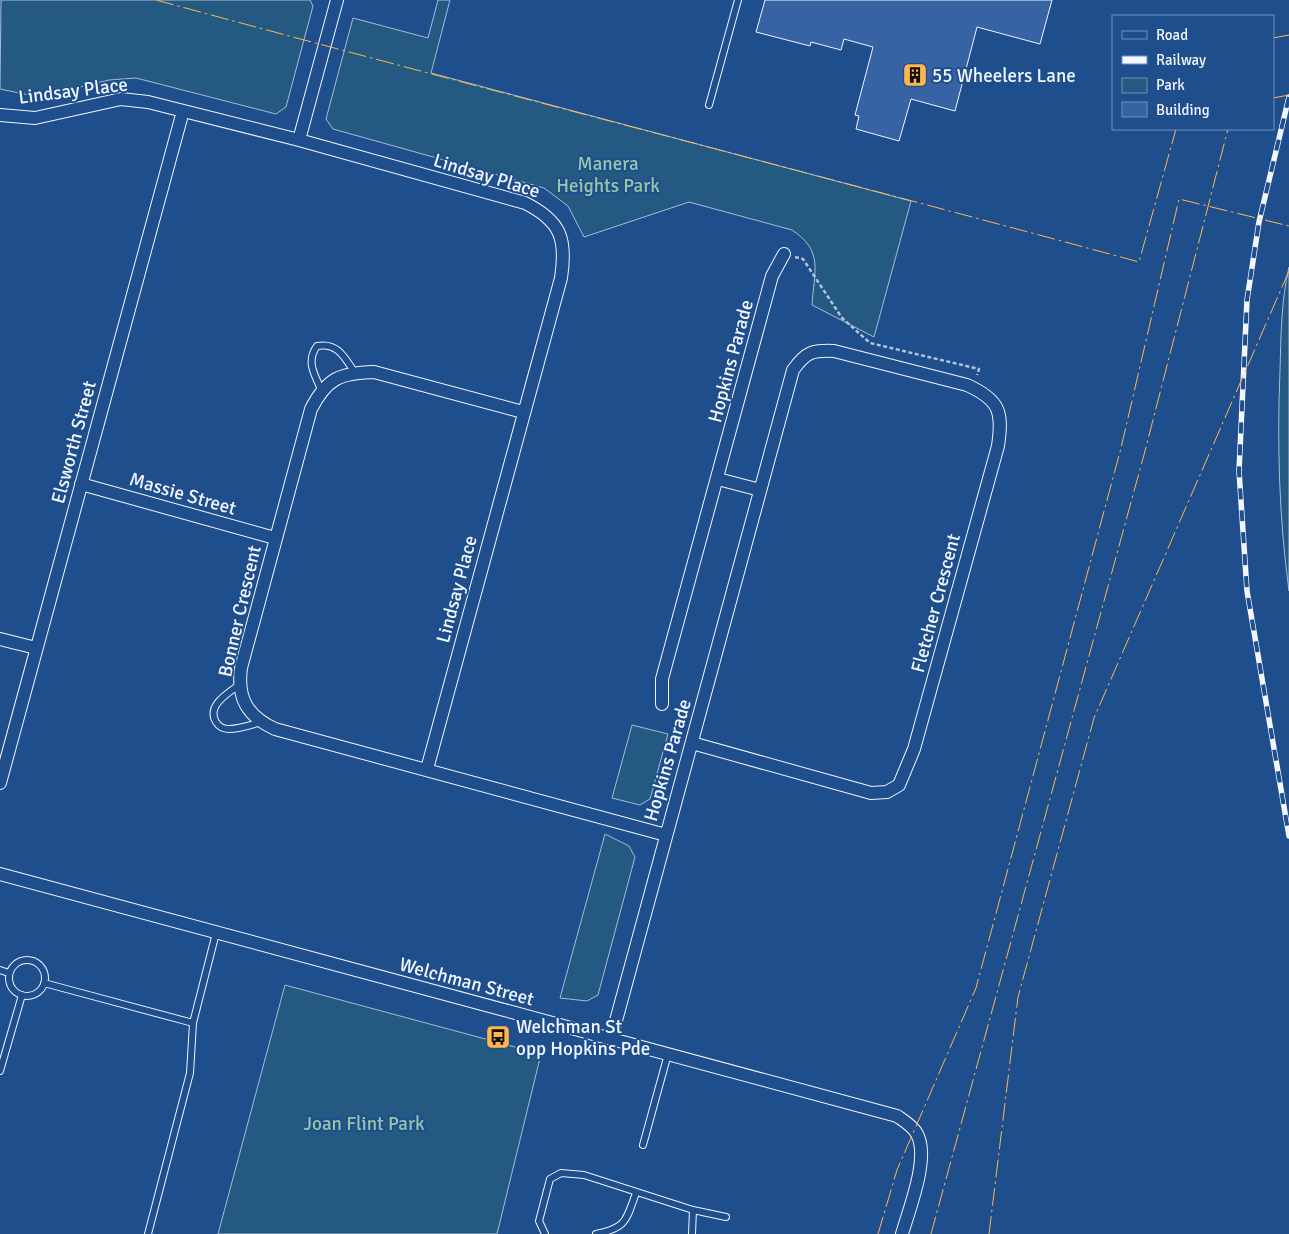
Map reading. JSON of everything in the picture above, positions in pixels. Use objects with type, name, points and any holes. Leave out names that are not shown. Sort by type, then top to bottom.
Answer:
[{"type":"street","points":[[299,140],[336,0]]},
{"type":"street","name":"Lindsay Place","points":[[0,115],[35,118],[121,99],[148,102],[299,140],[525,203],[544,213],[557,229],[564,254],[561,278],[427,769]]},
{"type":"street","name":"Elsworth Street","points":[[0,783],[183,111]]},
{"type":"street","name":"Hopkins Parade","points":[[662,704],[662,679],[772,276],[784,254]]},
{"type":"street","name":"Hopkins Parade","points":[[611,1039],[793,370],[802,357],[817,350]]},
{"type":"street","name":"Fletcher Crescent","points":[[692,743],[871,793],[886,792],[900,785],[914,749],[998,446],[1001,425],[998,407],[986,393],[973,388],[834,351],[817,350]]},
{"type":"street","points":[[321,390],[337,378],[355,373],[374,372],[400,377],[523,412]]},
{"type":"street","name":"Bonner Crescent","points":[[321,390],[311,409],[240,668],[238,685],[243,700],[261,722],[275,729],[666,835]]},
{"type":"street","points":[[718,479],[760,490]]},
{"type":"street","name":"Massie Street","points":[[81,484],[275,538]]},
{"type":"street","points":[[0,639],[36,648]]},
{"type":"street","name":"Welchman Street","points":[[0,874],[897,1116],[908,1124],[917,1135],[921,1151],[918,1178],[902,1234]]},
{"type":"lane","points":[[709,105],[738,0]]},
{"type":"lane","points":[[321,390],[311,362],[312,353],[317,346],[325,344],[334,346],[341,352],[355,373]]},
{"type":"lane","points":[[238,685],[216,705],[213,713],[215,722],[220,728],[228,730],[261,722]]},
{"type":"lane","points":[[148,1234],[190,1072],[193,1023],[216,933]]},
{"type":"lane","points":[[32,960],[44,972],[44,983],[35,994],[22,996],[11,987],[9,973],[16,964],[32,960]]},
{"type":"lane","points":[[0,970],[9,973]]},
{"type":"lane","points":[[44,983],[193,1023]]},
{"type":"lane","points":[[0,1071],[22,996]]},
{"type":"lane","points":[[643,1145],[668,1054]]},
{"type":"lane","points":[[546,1234],[539,1221],[550,1178],[554,1174],[560,1173],[584,1175],[626,1187],[636,1193],[726,1218]]},
{"type":"lane","points":[[596,1234],[613,1231],[621,1227],[626,1220],[636,1193]]},
{"type":"lane","points":[[692,1234],[693,1210]]},
{"type":"path","points":[[784,254],[803,259],[842,318],[870,342],[979,369],[973,388]]},
{"type":"green space","points":[[1,0],[310,0],[313,6],[286,107],[276,114],[136,78],[109,80],[39,97],[0,89]]},
{"type":"green space","name":"Manera Heights Park","points":[[438,0],[450,0],[431,73],[911,201],[874,337],[812,305],[815,272],[813,254],[802,238],[792,230],[689,202],[584,237],[568,206],[544,188],[333,129],[326,119],[353,18],[428,38]]},
{"type":"green space","points":[[1289,267],[1289,591],[1281,509],[1279,398],[1282,318]]},
{"type":"green space","points":[[632,725],[668,734],[650,799],[640,805],[612,798]]},
{"type":"green space","points":[[605,834],[629,846],[635,857],[598,995],[587,1001],[560,998]]},
{"type":"green space","name":"Joan Flint Park","points":[[285,985],[541,1054],[497,1234],[218,1234]]},
{"type":"building","name":"55 Wheelers Lane","points":[[765,0],[1052,0],[1040,44],[977,27],[955,111],[911,99],[899,141],[856,129],[859,116],[855,115],[873,47],[844,39],[841,50],[811,42],[810,46],[756,32]]},
{"type":"railway","points":[[1289,97],[1259,222],[1247,300],[1239,471],[1247,591],[1289,836]]},
{"type":"power","points":[[156,0],[1139,262],[1176,130]]},
{"type":"power","points":[[1274,38],[1289,35]]},
{"type":"power","points":[[1274,98],[1289,95]]},
{"type":"power","points":[[931,1234],[1145,451],[1228,130]]},
{"type":"power","points":[[878,1234],[897,1170],[976,988],[1121,448],[1179,199],[1289,226]]},
{"type":"power","points":[[989,1234],[1018,997],[1094,718],[1289,271]]},
{"type":"place","name":"55 Wheelers Lane","points":[[915,75]]},
{"type":"place","name":"Welchman St opp Hopkins Pde","points":[[498,1037]]}]
